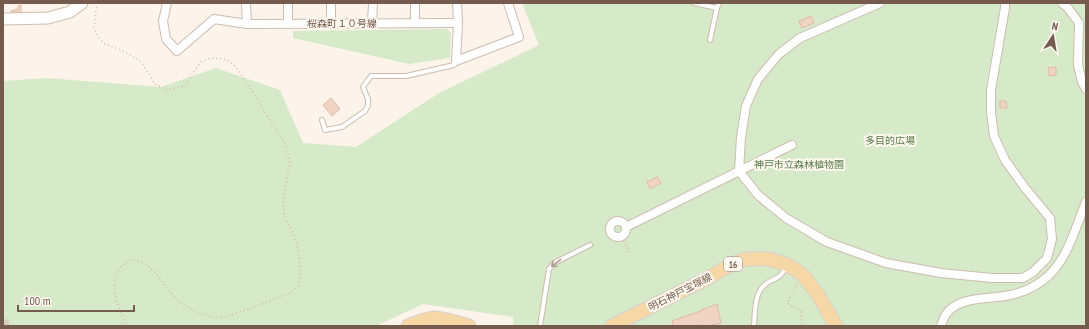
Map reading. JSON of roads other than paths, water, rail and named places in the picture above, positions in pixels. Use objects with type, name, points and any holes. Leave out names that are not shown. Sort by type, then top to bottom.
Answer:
[{"type":"main road","name":"明石神戸宝塚線","points":[[612,326],[708,278],[732,264],[747,259],[769,259],[788,265],[803,275],[818,295],[836,326]]},
{"type":"main road","points":[[408,326],[434,318],[469,326]]},
{"type":"street","points":[[3,19],[48,18],[70,12],[82,3]]},
{"type":"street","name":"桜森町１０号線","points":[[167,3],[163,21],[166,39],[177,51],[214,19],[247,24],[458,23]]},
{"type":"street","points":[[246,3],[247,24]]},
{"type":"street","points":[[288,3],[288,24]]},
{"type":"street","points":[[331,3],[331,23]]},
{"type":"street","points":[[372,23],[373,3]]},
{"type":"street","points":[[415,3],[415,23]]},
{"type":"street","points":[[457,3],[458,23],[456,61],[519,37],[508,3]]},
{"type":"street","points":[[880,3],[800,38],[779,54],[758,79],[746,106],[741,137],[739,171],[758,195],[786,218],[827,242],[886,263],[941,273],[992,278],[1023,278],[1033,272],[1047,258],[1052,239],[1050,218],[1025,188],[1005,160],[994,136],[990,90],[1005,3]]},
{"type":"street","points":[[1062,3],[1080,23],[1078,65],[1082,82],[1086,89]]},
{"type":"street","points":[[626,227],[792,145]]},
{"type":"street","points":[[941,326],[944,316],[951,308],[965,301],[1006,296],[1028,290],[1042,281],[1054,269],[1066,252],[1086,202]]},
{"type":"street","points":[[618,221],[623,223],[626,227],[626,232],[617,238],[610,232],[610,226],[618,221]]},
{"type":"lane","points":[[694,3],[716,8]]},
{"type":"lane","points":[[710,40],[716,8],[719,3]]},
{"type":"lane","points":[[322,120],[325,130],[342,127],[365,111],[368,106],[368,99],[363,87],[371,76],[406,76],[454,65],[456,61]]},
{"type":"lane","points":[[540,326],[549,269],[554,263],[590,245]]},
{"type":"lane","points":[[754,326],[756,304],[759,292],[766,284],[783,274],[788,265]]},
{"type":"tunnel","points":[[3,320],[4,326]]},
{"type":"park label","name":"多目的広場","points":[[890,140]]},
{"type":"park label","name":"神戸市立森林植物園","points":[[799,164]]}]
